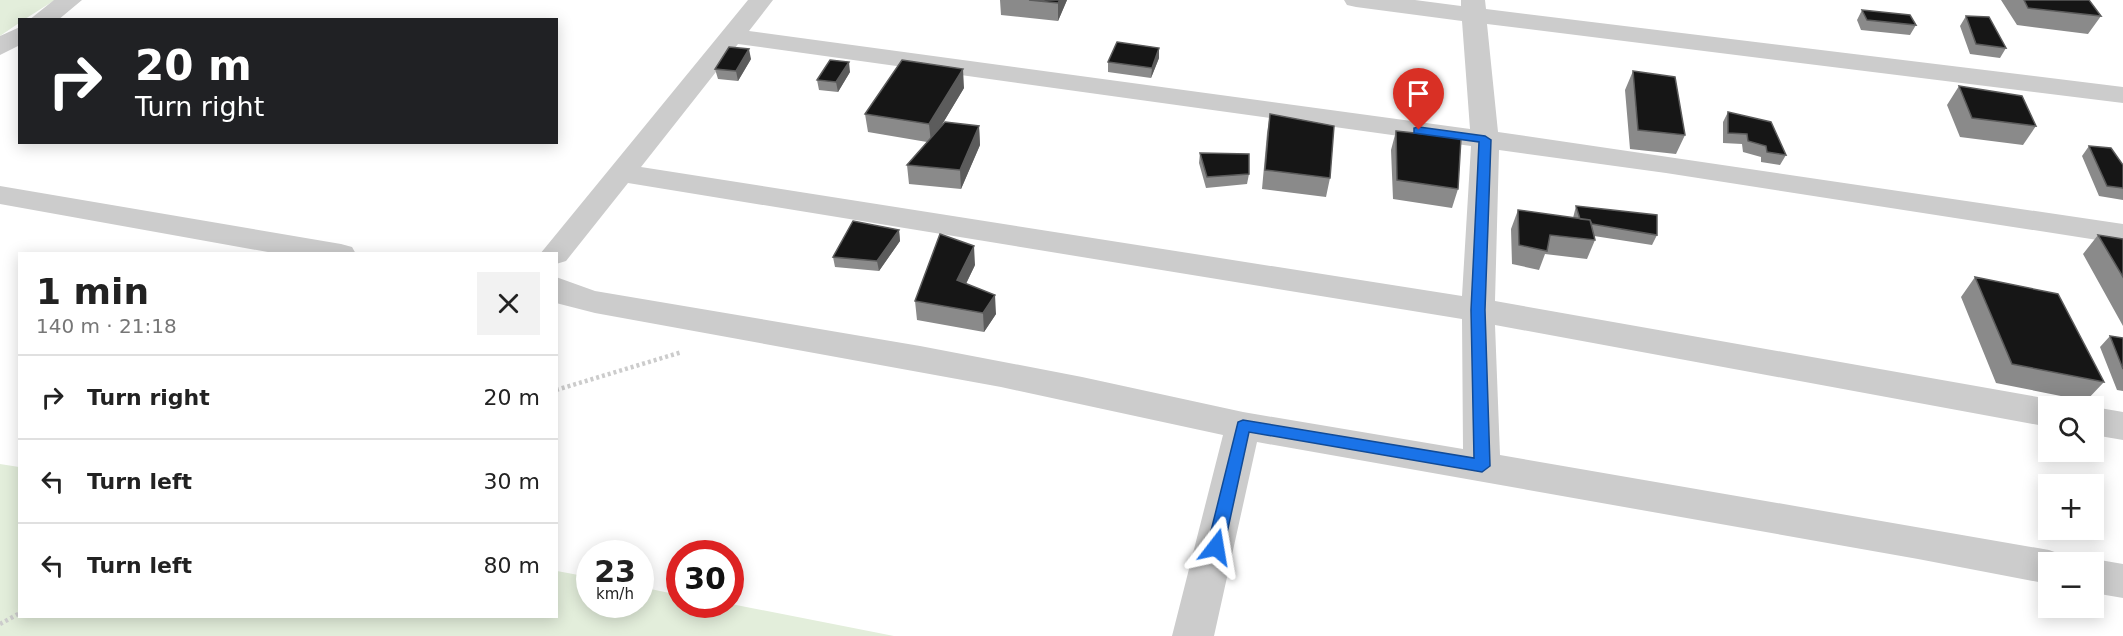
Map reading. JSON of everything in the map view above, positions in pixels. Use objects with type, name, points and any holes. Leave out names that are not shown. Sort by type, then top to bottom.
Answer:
[{"type":"street","points":[[44,18],[70,0]]},
{"type":"street","points":[[557,252],[761,0]]},
{"type":"street","points":[[1356,0],[1474,7],[2123,95]]},
{"type":"street","points":[[1474,7],[1485,140],[1478,310],[1482,466]]},
{"type":"street","points":[[0,47],[18,35]]},
{"type":"street","points":[[732,36],[1666,164],[2123,234]]},
{"type":"street","points":[[620,173],[1478,310],[2038,411]]},
{"type":"street","points":[[0,195],[329,252]]},
{"type":"street","points":[[558,289],[568,295],[595,302],[979,369],[1144,402],[1243,426],[2038,565]]},
{"type":"street","points":[[2104,423],[2123,426]]},
{"type":"street","points":[[1193,636],[1243,426]]},
{"type":"street","points":[[2104,578],[2123,581]]},
{"type":"path","points":[[558,389],[576,382],[674,356],[738,327]]},
{"type":"path","points":[[0,624],[18,615]]},
{"type":"green space","points":[[0,0],[55,0],[27,18],[18,18],[18,24],[0,36]]},
{"type":"green space","points":[[0,464],[18,467],[18,618],[558,618],[558,571],[576,575],[576,618],[654,618],[654,590],[666,592],[666,618],[744,618],[744,607],[894,636],[0,636]]},
{"type":"building","points":[[1029,0],[1060,0],[1058,3]]},
{"type":"building","points":[[2024,0],[2089,0],[2101,16],[2028,8]]},
{"type":"building","points":[[1862,10],[1910,15],[1916,25],[1867,20]]},
{"type":"building","points":[[1966,16],[1989,17],[2006,48],[1976,44]]},
{"type":"building","points":[[1117,42],[1159,48],[1152,68],[1108,62]]},
{"type":"building","points":[[729,47],[749,49],[736,71],[715,69]]},
{"type":"building","points":[[830,60],[849,62],[836,82],[817,80]]},
{"type":"building","points":[[902,60],[963,69],[929,124],[865,114]]},
{"type":"building","points":[[1633,71],[1675,77],[1685,135],[1638,130]]},
{"type":"building","points":[[1959,86],[2022,96],[2036,126],[1972,118]]},
{"type":"building","points":[[1728,112],[1771,122],[1786,155],[1767,152],[1766,146],[1748,141],[1747,134],[1728,133]]},
{"type":"building","points":[[1270,114],[1334,126],[1330,178],[1265,170]]},
{"type":"building","points":[[945,122],[979,126],[960,170],[907,165]]},
{"type":"building","points":[[1396,131],[1461,138],[1458,189],[1397,180]]},
{"type":"building","points":[[2089,146],[2111,148],[2123,165],[2123,188],[2107,186]]},
{"type":"building","points":[[1200,153],[1249,154],[1249,174],[1207,177]]},
{"type":"building","points":[[1576,206],[1657,215],[1657,235],[1592,224],[1590,220],[1580,219]]},
{"type":"building","points":[[1518,210],[1590,220],[1595,240],[1550,235],[1547,251],[1519,245]]},
{"type":"building","points":[[853,221],[899,230],[877,261],[833,257]]},
{"type":"building","points":[[940,234],[974,246],[957,280],[995,295],[983,313],[915,301]]},
{"type":"building","points":[[2098,235],[2123,239],[2123,277]]},
{"type":"building","points":[[1975,277],[2058,294],[2104,382],[2012,364]]},
{"type":"building","points":[[2110,336],[2123,338],[2123,369]]},
{"type":"route","points":[[1216,547],[1243,426],[1482,466],[1478,310],[1485,140],[1419,130]]}]
